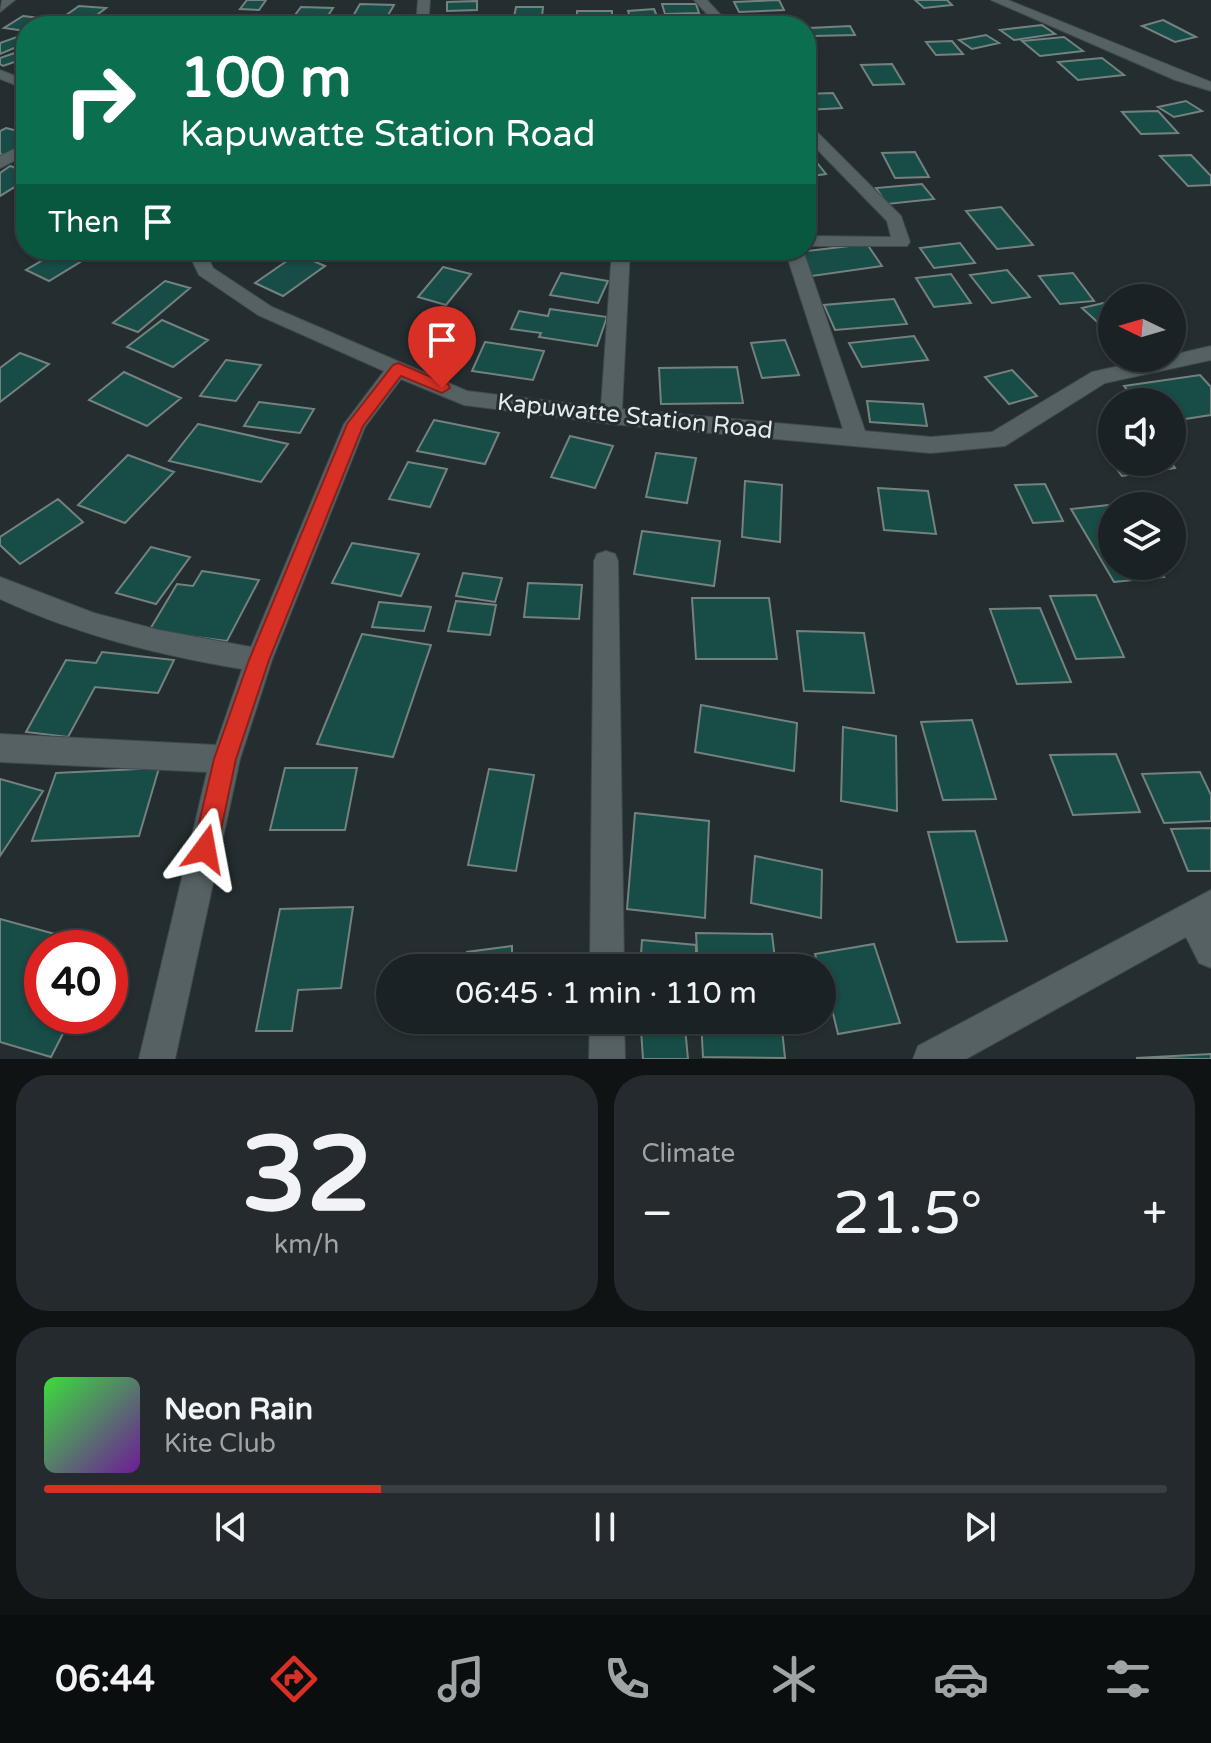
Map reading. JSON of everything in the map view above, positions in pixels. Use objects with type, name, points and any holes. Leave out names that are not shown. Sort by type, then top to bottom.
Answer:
[{"type":"street","points":[[0,8],[9,0]]},
{"type":"street","points":[[700,0],[715,16]]},
{"type":"street","points":[[997,0],[1180,77],[1211,87]]},
{"type":"street","points":[[816,139],[895,220],[901,242],[816,241]]},
{"type":"street","name":"Kapuwatte Station Road","points":[[200,260],[205,271],[265,311],[464,398],[611,416],[857,439],[931,445],[997,440],[1099,377],[1211,353]]},
{"type":"street","points":[[611,416],[620,260]]},
{"type":"street","points":[[797,260],[857,439]]},
{"type":"street","points":[[157,1059],[225,759],[259,660],[355,424],[398,368]]},
{"type":"street","points":[[606,561],[607,954]]},
{"type":"street","points":[[0,587],[33,603],[175,646],[259,660]]},
{"type":"street","points":[[0,748],[225,759]]},
{"type":"street","points":[[931,1059],[1202,911],[1211,951]]},
{"type":"street","points":[[607,1034],[607,1059]]},
{"type":"building","points":[[247,0],[266,0],[259,10],[240,9]]},
{"type":"building","points":[[779,0],[784,10],[739,12],[734,2]]},
{"type":"building","points":[[915,0],[947,0],[952,5],[924,8]]},
{"type":"building","points":[[477,1],[477,10],[447,11],[447,2]]},
{"type":"building","points":[[360,4],[394,5],[388,16],[353,16]]},
{"type":"building","points":[[662,4],[696,4],[699,13],[665,14]]},
{"type":"building","points":[[79,6],[106,8],[95,16],[65,16]]},
{"type":"building","points":[[301,7],[333,8],[328,16],[294,16]]},
{"type":"building","points":[[516,7],[543,7],[542,16],[514,16]]},
{"type":"building","points":[[654,9],[657,16],[630,16],[628,11]]},
{"type":"building","points":[[577,11],[612,11],[612,16],[577,16]]},
{"type":"building","points":[[16,20],[16,30],[4,28]]},
{"type":"building","points":[[1163,20],[1196,37],[1175,42],[1142,26]]},
{"type":"building","points":[[1042,25],[1055,34],[1014,40],[1000,30]]},
{"type":"building","points":[[850,26],[855,35],[816,36],[816,28]]},
{"type":"building","points":[[986,35],[999,43],[972,49],[959,40]]},
{"type":"building","points":[[16,37],[16,47],[0,54],[0,43]]},
{"type":"building","points":[[1064,37],[1083,51],[1040,56],[1022,41]]},
{"type":"building","points":[[952,41],[963,54],[936,55],[926,42]]},
{"type":"building","points":[[16,52],[16,61],[3,66],[0,58]]},
{"type":"building","points":[[1102,58],[1124,75],[1078,80],[1058,62]]},
{"type":"building","points":[[892,64],[904,84],[873,85],[861,65]]},
{"type":"building","points":[[833,93],[842,108],[816,109],[816,94]]},
{"type":"building","points":[[1186,101],[1202,111],[1174,117],[1158,107]]},
{"type":"building","points":[[1158,111],[1178,133],[1141,134],[1122,112]]},
{"type":"building","points":[[6,128],[16,130],[16,152],[9,156],[0,154],[0,131]]},
{"type":"building","points":[[915,152],[929,177],[895,178],[882,153]]},
{"type":"building","points":[[1191,155],[1211,176],[1211,185],[1188,186],[1160,156]]},
{"type":"building","points":[[816,162],[826,174],[816,176]]},
{"type":"building","points":[[10,166],[16,168],[16,186],[0,196],[0,173]]},
{"type":"building","points":[[922,184],[934,199],[887,204],[876,188]]},
{"type":"building","points":[[1001,207],[1033,245],[997,249],[966,211]]},
{"type":"building","points":[[960,243],[975,263],[934,268],[920,248]]},
{"type":"building","points":[[867,244],[882,266],[812,276],[803,260],[816,260],[816,250]]},
{"type":"building","points":[[43,260],[84,260],[49,281],[26,270]]},
{"type":"building","points":[[288,260],[311,260],[325,266],[283,296],[255,283]]},
{"type":"building","points":[[443,267],[471,274],[446,305],[418,297]]},
{"type":"building","points":[[1007,270],[1030,297],[992,303],[970,275]]},
{"type":"building","points":[[561,273],[608,281],[598,303],[550,295]]},
{"type":"building","points":[[1073,273],[1094,301],[1060,304],[1039,276]]},
{"type":"building","points":[[951,274],[971,303],[934,307],[916,278]]},
{"type":"building","points":[[165,281],[190,288],[138,332],[113,323]]},
{"type":"building","points":[[894,299],[907,324],[835,330],[824,305]]},
{"type":"building","points":[[1098,304],[1098,323],[1082,308]]},
{"type":"building","points":[[550,309],[607,317],[597,346],[539,337],[541,333],[511,329],[519,311],[548,316]]},
{"type":"building","points":[[162,320],[208,340],[173,367],[127,347]]},
{"type":"building","points":[[914,336],[928,360],[862,367],[849,343]]},
{"type":"building","points":[[785,340],[799,375],[762,378],[751,343]]},
{"type":"building","points":[[485,342],[544,351],[533,380],[472,371]]},
{"type":"building","points":[[20,353],[49,364],[0,402],[0,368]]},
{"type":"building","points":[[226,360],[261,365],[236,401],[200,396]]},
{"type":"building","points":[[737,367],[743,403],[661,404],[659,368]]},
{"type":"building","points":[[1012,370],[1037,396],[1009,404],[985,377]]},
{"type":"building","points":[[124,372],[181,398],[147,426],[89,400]]},
{"type":"building","points":[[1200,375],[1211,387],[1211,415],[1186,419],[1186,388],[1124,386]]},
{"type":"building","points":[[867,401],[923,404],[927,426],[870,422]]},
{"type":"building","points":[[259,402],[314,409],[300,433],[244,426]]},
{"type":"building","points":[[434,420],[499,433],[485,464],[417,451]]},
{"type":"building","points":[[198,424],[288,444],[261,482],[169,461]]},
{"type":"building","points":[[570,436],[613,446],[595,488],[551,477]]},
{"type":"building","points":[[656,453],[696,458],[687,503],[646,497]]},
{"type":"building","points":[[128,455],[174,472],[125,523],[78,505]]},
{"type":"building","points":[[408,462],[447,469],[430,507],[389,499]]},
{"type":"building","points":[[745,481],[782,485],[780,542],[742,537]]},
{"type":"building","points":[[1045,484],[1063,521],[1033,523],[1015,485]]},
{"type":"building","points":[[878,488],[928,491],[936,534],[884,530]]},
{"type":"building","points":[[58,499],[83,522],[20,564],[0,545],[0,537]]},
{"type":"building","points":[[1098,506],[1098,555],[1071,509]]},
{"type":"building","points":[[642,531],[720,541],[714,586],[634,574]]},
{"type":"building","points":[[352,543],[419,554],[401,596],[332,583]]},
{"type":"building","points":[[151,547],[190,557],[156,604],[116,593]]},
{"type":"building","points":[[202,571],[259,580],[227,641],[149,631],[177,584],[193,586]]},
{"type":"building","points":[[463,573],[502,578],[495,602],[456,596]]},
{"type":"building","points":[[528,583],[582,585],[579,619],[524,617]]},
{"type":"building","points":[[1096,595],[1124,657],[1076,659],[1050,596]]},
{"type":"building","points":[[692,598],[769,598],[777,659],[696,659]]},
{"type":"building","points":[[456,601],[496,605],[490,635],[448,631]]},
{"type":"building","points":[[379,602],[431,607],[424,631],[372,627]]},
{"type":"building","points":[[1040,608],[1071,682],[1017,684],[990,609]]},
{"type":"building","points":[[797,631],[864,633],[874,693],[804,691]]},
{"type":"building","points":[[362,634],[431,645],[393,757],[317,744]]},
{"type":"building","points":[[102,652],[174,660],[158,693],[95,687],[68,737],[26,732],[66,660],[96,663]]},
{"type":"building","points":[[701,705],[797,723],[794,771],[695,752]]},
{"type":"building","points":[[972,720],[996,799],[943,800],[921,722]]},
{"type":"building","points":[[843,727],[896,736],[897,811],[841,801]]},
{"type":"building","points":[[1116,754],[1140,812],[1073,815],[1050,755]]},
{"type":"building","points":[[159,768],[139,836],[32,841],[56,773]]},
{"type":"building","points":[[285,768],[357,768],[345,830],[270,830]]},
{"type":"building","points":[[489,769],[534,775],[516,871],[468,865]]},
{"type":"building","points":[[1200,772],[1211,795],[1211,821],[1164,823],[1142,774]]},
{"type":"building","points":[[0,779],[43,791],[0,856]]},
{"type":"building","points":[[635,813],[709,821],[705,918],[627,909]]},
{"type":"building","points":[[1211,828],[1211,871],[1188,871],[1171,829]]},
{"type":"building","points":[[975,831],[1007,941],[957,942],[928,832]]},
{"type":"building","points":[[755,856],[822,870],[821,918],[751,903]]},
{"type":"building","points":[[353,907],[341,988],[298,990],[292,1031],[256,1031],[280,909]]},
{"type":"building","points":[[0,919],[40,930],[24,930],[24,1034],[63,1034],[51,1057],[0,1042]]},
{"type":"building","points":[[696,933],[772,934],[774,954],[697,954]]},
{"type":"building","points":[[642,940],[696,945],[696,954],[641,954]]},
{"type":"building","points":[[874,944],[900,1023],[838,1034],[836,954],[815,954]]},
{"type":"building","points":[[512,946],[512,954],[467,952]]},
{"type":"building","points":[[641,1034],[686,1034],[688,1059],[643,1059]]},
{"type":"building","points":[[702,1034],[782,1034],[785,1058],[703,1057]]},
{"type":"building","points":[[1211,1054],[1211,1059],[1136,1058]]},
{"type":"route","points":[[205,849],[225,759],[259,660],[355,424],[398,368],[442,388]]}]
